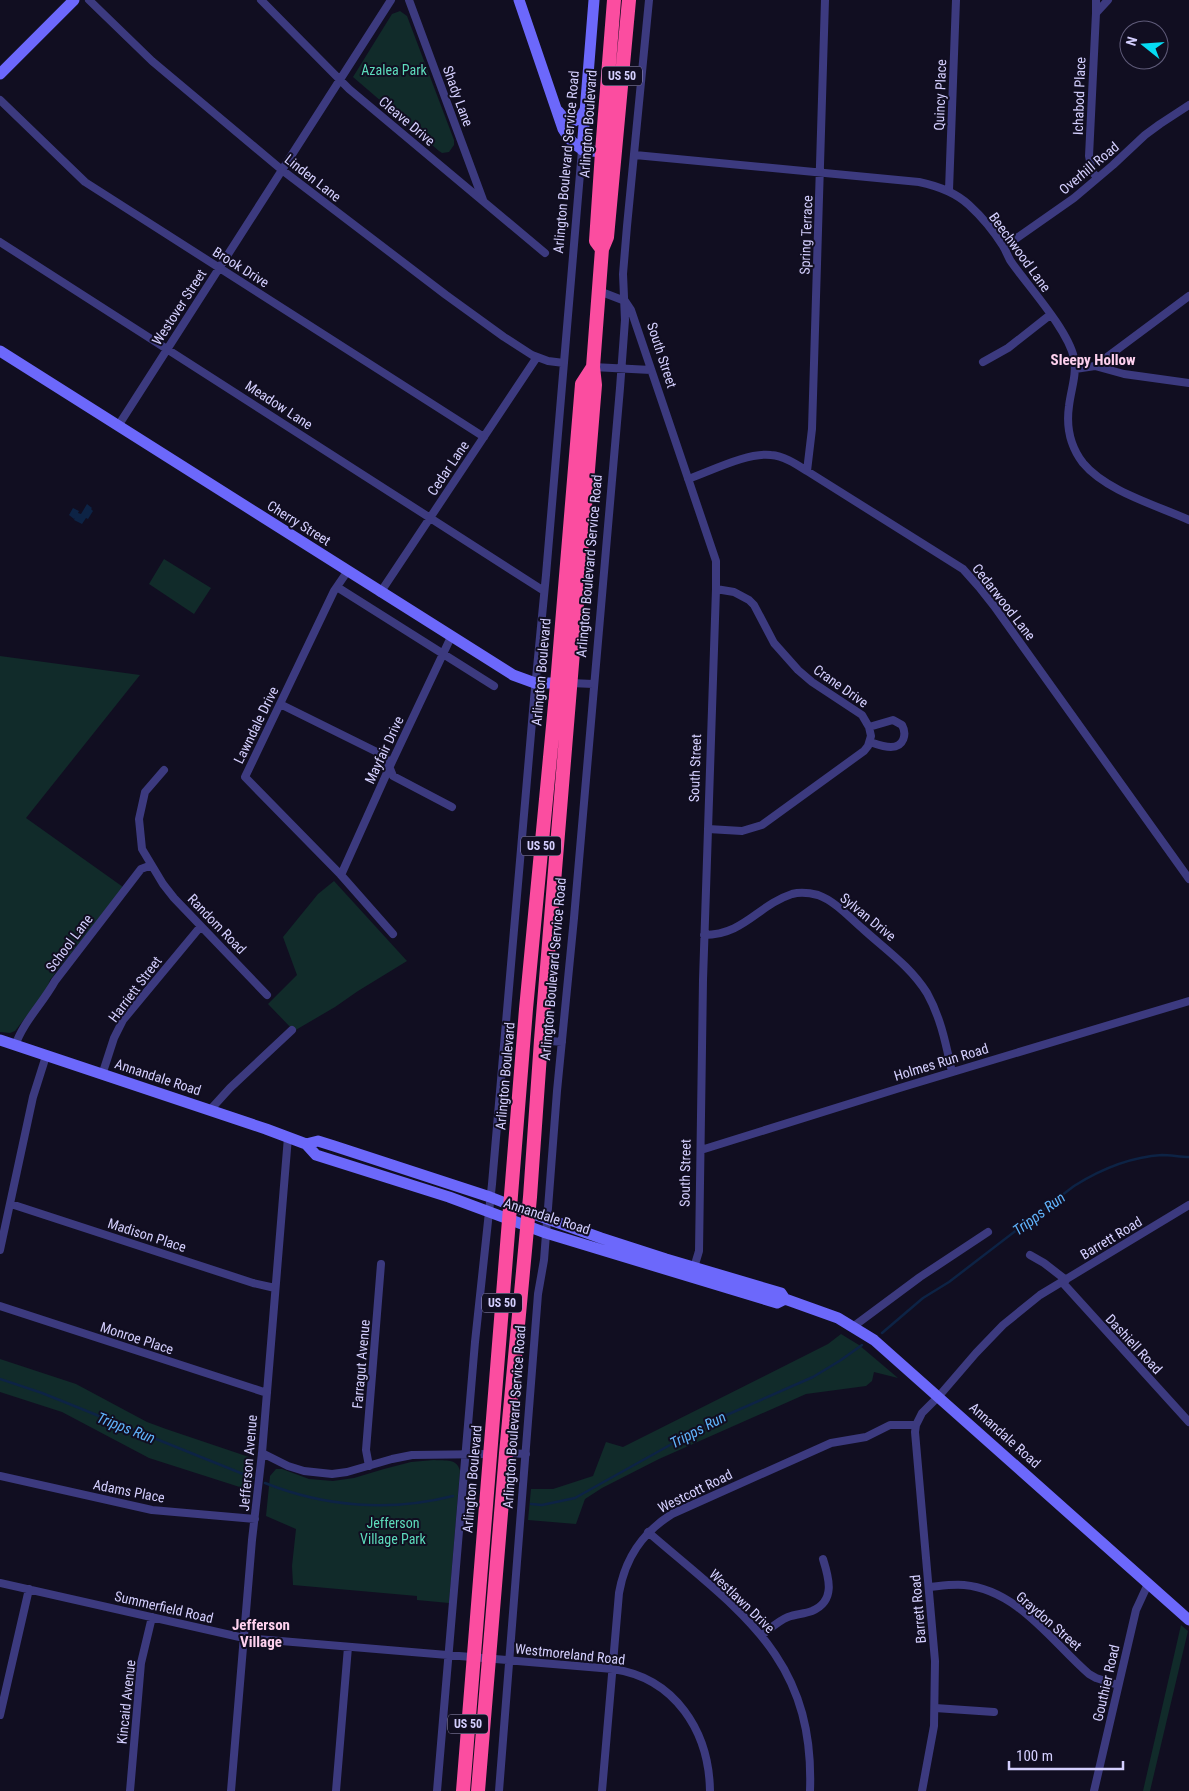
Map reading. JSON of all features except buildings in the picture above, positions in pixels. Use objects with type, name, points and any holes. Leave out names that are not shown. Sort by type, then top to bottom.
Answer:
[{"type":"highway","name":"Arlington Boulevard","points":[[478,1791],[596,385],[593,367],[602,249],[607,237],[608,152],[614,0]]},
{"type":"highway","name":"Arlington Boulevard","points":[[608,152],[629,0]]},
{"type":"highway","name":"Arlington Boulevard","points":[[463,1791],[509,1221],[522,941],[557,684],[582,384],[593,367]]},
{"type":"highway","points":[[492,1434],[495,1444],[506,1454]]},
{"type":"highway","points":[[491,1454],[498,1461],[504,1472]]},
{"type":"main road","points":[[0,74],[74,0]]},
{"type":"main road","points":[[519,0],[563,129],[574,144],[582,150],[608,152]]},
{"type":"main road","name":"Arlington Boulevard Service Road","points":[[582,150],[594,0]]},
{"type":"main road","points":[[554,105],[564,118],[570,121],[578,120],[586,108]]},
{"type":"main road","name":"Cherry Street","points":[[0,351],[513,676],[535,683],[571,683]]},
{"type":"main road","name":"Annandale Road","points":[[0,1040],[288,1137],[306,1144],[316,1156],[449,1197],[509,1221],[547,1219],[777,1303],[785,1299],[820,1311],[854,1326],[874,1340],[939,1396],[1189,1620]]},
{"type":"main road","name":"Annandale Road","points":[[306,1144],[318,1141],[490,1197],[510,1206],[546,1233],[693,1273]]},
{"type":"street","name":"Linden Lane","points":[[89,0],[152,61],[282,170],[504,337],[537,357],[564,363]]},
{"type":"street","name":"Cleave Drive","points":[[261,0],[340,80],[545,253]]},
{"type":"street","name":"Westover Street","points":[[118,426],[391,0]]},
{"type":"street","name":"Shady Lane","points":[[408,0],[483,201]]},
{"type":"street","name":"Arlington Boulevard Service Road","points":[[499,1791],[538,1294],[544,1260],[621,368],[624,301],[623,274],[649,0]]},
{"type":"street","name":"Spring Terrace","points":[[807,471],[812,429],[825,0]]},
{"type":"street","name":"Quincy Place","points":[[949,190],[956,0]]},
{"type":"street","name":"Ichabod Place","points":[[1096,0],[1089,156],[1092,171],[1097,178]]},
{"type":"street","points":[[1096,13],[1108,0]]},
{"type":"street","name":"Brook Drive","points":[[0,100],[84,182],[484,437]]},
{"type":"street","name":"Overhill Road","points":[[1004,247],[1059,209],[1160,124],[1189,105]]},
{"type":"street","name":"Arlington Boulevard Service Road","points":[[437,1791],[488,1212],[522,941],[535,683],[582,150]]},
{"type":"street","name":"Beechwood Lane","points":[[635,155],[919,182],[949,190],[970,206],[1004,247],[1011,262],[1070,346],[1075,368],[1075,379],[1069,405],[1068,431],[1075,450],[1083,462],[1101,480],[1189,520]]},
{"type":"street","name":"Meadow Lane","points":[[0,242],[544,590]]},
{"type":"street","points":[[599,291],[624,301]]},
{"type":"street","points":[[1095,366],[1189,296]]},
{"type":"street","name":"South Street","points":[[624,301],[631,310],[716,560],[704,935],[699,1251],[693,1273]]},
{"type":"street","points":[[983,362],[1008,348],[1050,315]]},
{"type":"street","name":"Cedar Lane","points":[[380,593],[537,357]]},
{"type":"street","points":[[1075,368],[1095,366],[1124,374],[1189,384]]},
{"type":"street","points":[[593,367],[651,370]]},
{"type":"street","name":"Cedarwood Lane","points":[[688,478],[741,459],[760,455],[780,457],[793,462],[957,565],[979,587],[1189,879]]},
{"type":"street","name":"Lawndale Drive","points":[[347,572],[337,587],[245,777],[341,875],[393,934]]},
{"type":"street","points":[[337,587],[494,686]]},
{"type":"street","name":"Crane Drive","points":[[716,589],[734,592],[749,600],[770,637],[785,656],[812,682],[862,715],[870,727],[870,742]]},
{"type":"street","name":"Mayfair Drive","points":[[341,875],[450,637]]},
{"type":"street","name":"Cherry Street","points":[[571,683],[593,684]]},
{"type":"street","points":[[280,704],[385,756],[393,776],[452,807]]},
{"type":"street","points":[[708,829],[742,831],[762,825],[845,766],[864,751],[870,742],[891,747],[896,746],[903,740],[905,734],[902,725],[893,720],[870,727]]},
{"type":"street","name":"Random Road","points":[[164,770],[145,792],[138,820],[142,849],[174,898],[267,995]]},
{"type":"street","name":"School Lane","points":[[15,1046],[20,1033],[47,996],[55,981],[117,899],[141,869],[145,867],[153,868]]},
{"type":"street","name":"Sylvan Drive","points":[[704,935],[724,933],[734,929],[779,900],[792,894],[810,893],[828,900],[896,956],[918,980],[942,1029],[952,1072]]},
{"type":"street","name":"Harriett Street","points":[[102,1075],[114,1038],[123,1020],[201,926]]},
{"type":"street","name":"Holmes Run Road","points":[[701,1150],[1189,1001]]},
{"type":"street","points":[[210,1110],[230,1088],[292,1030]]},
{"type":"street","points":[[541,1040],[562,1042]]},
{"type":"street","points":[[0,1250],[33,1097],[46,1056]]},
{"type":"street","name":"Jefferson Avenue","points":[[232,1791],[288,1137]]},
{"type":"street","name":"Madison Place","points":[[11,1204],[253,1283],[275,1288]]},
{"type":"street","name":"Barrett Road","points":[[939,1396],[1003,1325],[1040,1295],[1189,1205]]},
{"type":"street","points":[[854,1326],[920,1277],[988,1232]]},
{"type":"street","name":"Dashiell Road","points":[[1030,1255],[1044,1263],[1064,1281],[1189,1422]]},
{"type":"street","name":"Farragut Avenue","points":[[369,1466],[366,1450],[381,1264]]},
{"type":"street","name":"Monroe Place","points":[[0,1306],[267,1392]]},
{"type":"street","points":[[916,1425],[922,1413],[939,1396]]},
{"type":"street","name":"Westcott Road","points":[[602,1791],[622,1579],[632,1553],[648,1532],[672,1514],[831,1443],[866,1436],[890,1425],[916,1425]]},
{"type":"street","name":"Barrett Road","points":[[916,1425],[935,1662],[935,1708],[922,1791]]},
{"type":"street","points":[[262,1454],[288,1466],[317,1474],[347,1472],[412,1455],[491,1454]]},
{"type":"street","points":[[506,1454],[526,1454]]},
{"type":"street","name":"Adams Place","points":[[0,1476],[152,1510],[255,1519]]},
{"type":"street","name":"Westlawn Drive","points":[[648,1532],[735,1607],[762,1635],[784,1667],[799,1701],[810,1759],[810,1791]]},
{"type":"street","points":[[762,1635],[780,1621],[812,1611],[823,1602],[830,1588],[830,1581],[823,1559]]},
{"type":"street","name":"Summerfield Road","points":[[0,1583],[244,1638],[474,1657]]},
{"type":"street","name":"Gouthier Road","points":[[1094,1791],[1136,1610],[1148,1584]]},
{"type":"street","name":"Graydon Street","points":[[929,1587],[963,1585],[1003,1597],[1040,1627],[1090,1674],[1096,1678],[1118,1684]]},
{"type":"street","points":[[0,1715],[29,1589]]},
{"type":"street","name":"Kincaid Avenue","points":[[130,1791],[141,1663],[152,1617]]},
{"type":"street","points":[[336,1791],[348,1647]]},
{"type":"street","name":"Westmoreland Road","points":[[474,1657],[613,1669],[637,1674],[650,1680],[662,1688],[691,1720],[704,1749],[708,1766],[710,1791]]},
{"type":"street","points":[[935,1708],[994,1712]]},
{"type":"green space","name":"Azalea Park","points":[[400,11],[407,16],[454,140],[454,145],[449,152],[442,153],[439,151],[353,77],[392,14]]},
{"type":"green space","points":[[164,559],[211,588],[194,614],[149,584]]},
{"type":"green space","points":[[0,656],[140,675],[26,818],[123,887],[50,980],[46,991],[15,1031],[10,1033],[0,1032]]},
{"type":"green space","points":[[334,881],[407,961],[294,1031],[268,1004],[297,975],[283,937],[318,894]]},
{"type":"green space","points":[[841,1334],[859,1345],[898,1378],[874,1372],[872,1381],[866,1386],[806,1394],[659,1459],[602,1488],[585,1499],[576,1524],[528,1520],[531,1489],[553,1489],[593,1476],[606,1442],[623,1447],[828,1344]]},
{"type":"green space","points":[[0,1359],[76,1384],[147,1422],[252,1458],[249,1490],[149,1458],[62,1412],[0,1392]]},
{"type":"green space","name":"Jefferson Village Park","points":[[434,1460],[454,1462],[460,1471],[449,1603],[417,1600],[417,1596],[293,1585],[292,1566],[296,1529],[266,1516],[270,1476],[276,1469],[282,1469],[309,1479],[333,1481],[354,1478],[411,1462]]},
{"type":"green space","points":[[1181,1625],[1188,1631],[1150,1791],[1143,1791]]},
{"type":"water","points":[[87,504],[93,511],[82,524],[69,515],[73,508],[81,514]]},
{"type":"waterway","name":"Tripps Run","points":[[882,1333],[923,1298],[949,1282],[1084,1180],[1105,1169],[1138,1158],[1162,1155],[1189,1157]]},
{"type":"waterway","name":"Tripps Run","points":[[531,1504],[542,1505],[575,1498],[713,1421],[813,1377],[862,1345]]},
{"type":"waterway","name":"Tripps Run","points":[[0,1379],[42,1393],[253,1478]]},
{"type":"waterway","name":"Tripps Run","points":[[265,1483],[311,1497],[334,1502],[358,1504],[405,1504],[453,1496]]},
{"type":"district","name":"Sleepy Hollow","points":[[1093,360]]},
{"type":"district","name":"Jefferson Village","points":[[261,1634]]}]
